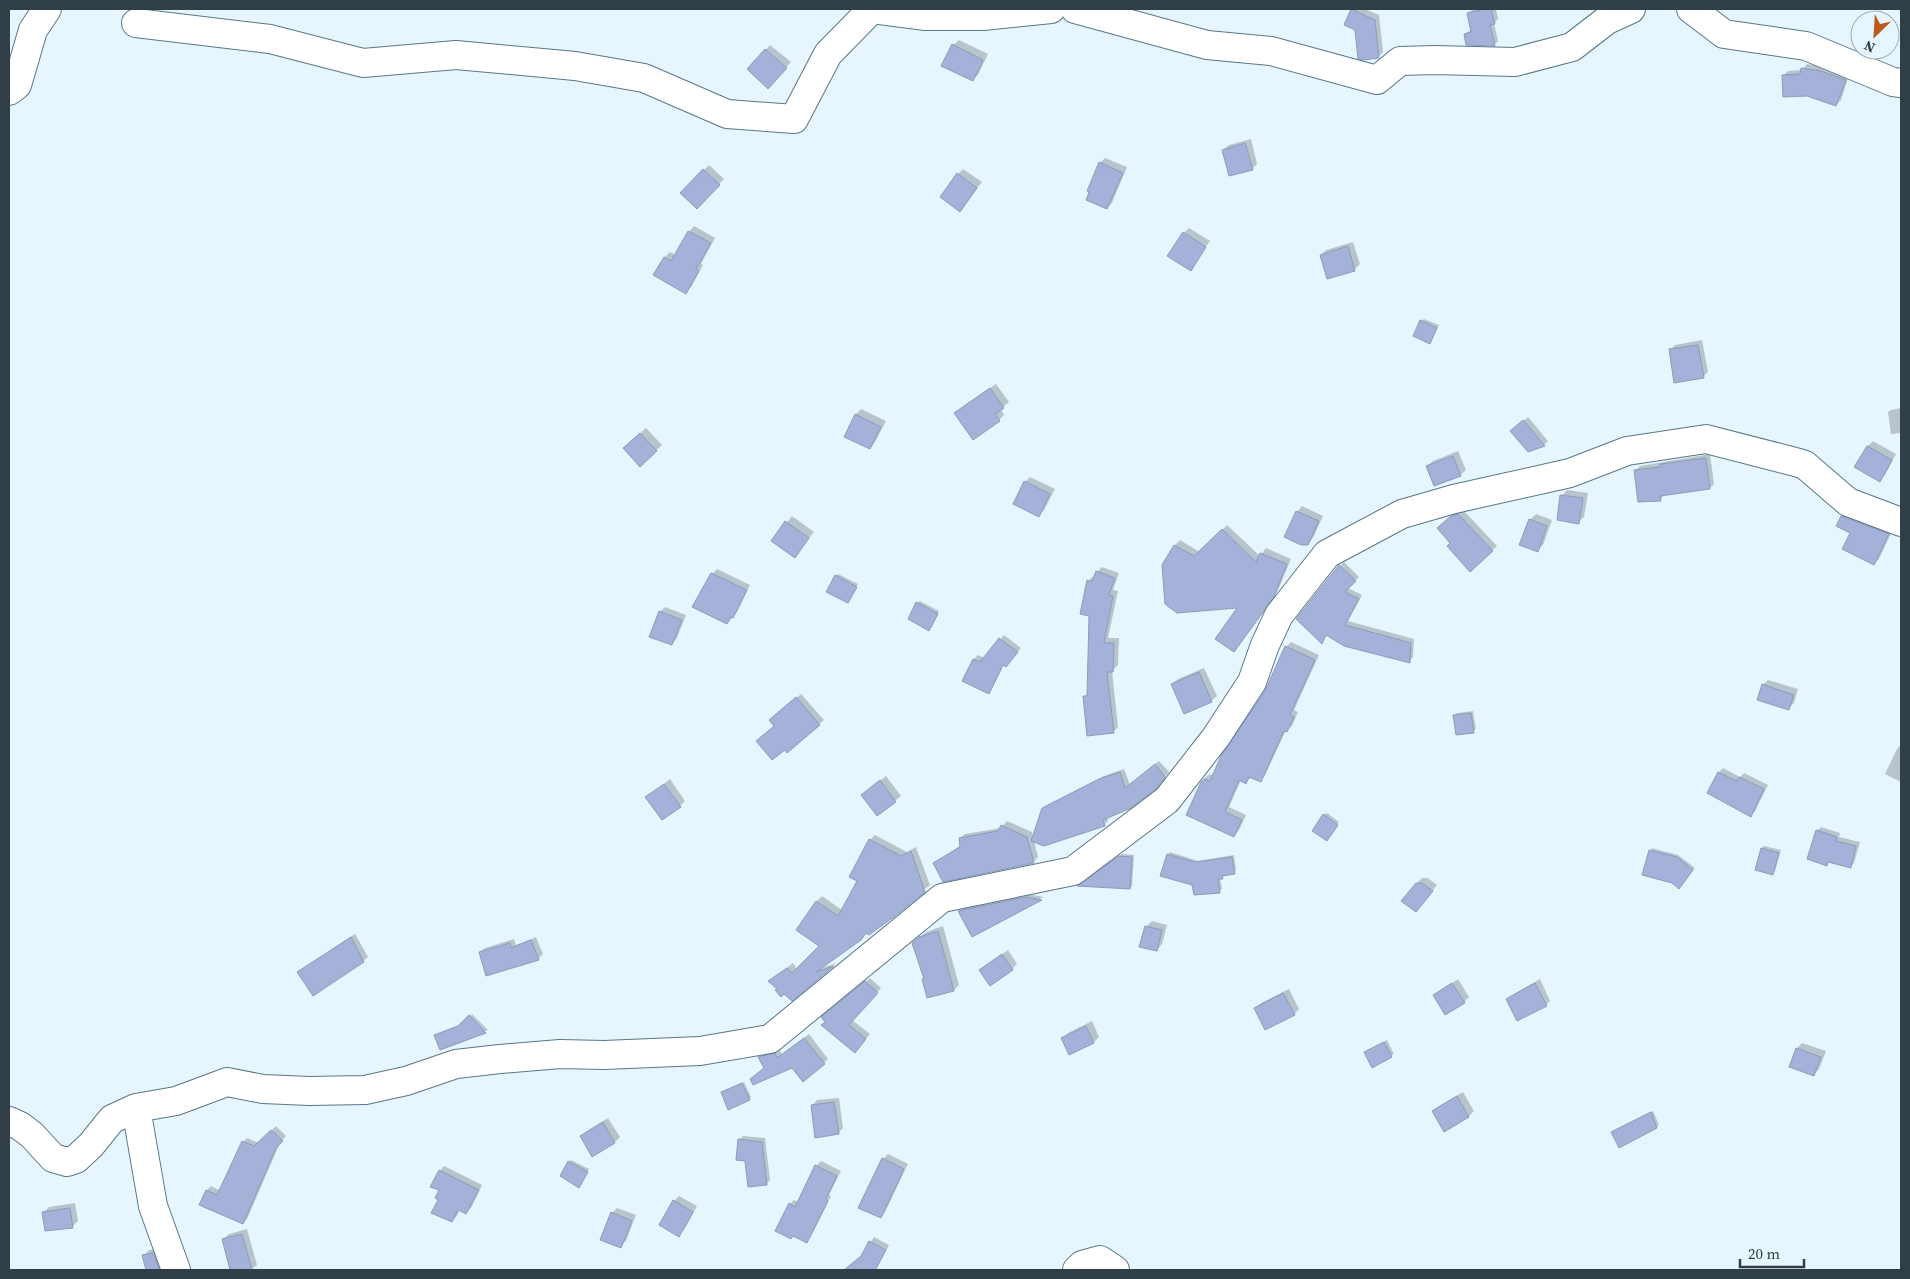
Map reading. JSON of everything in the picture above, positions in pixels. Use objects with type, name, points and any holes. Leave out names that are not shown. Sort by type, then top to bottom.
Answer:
[{"type":"street","points":[[9,91],[17,85],[33,30],[47,9]]},
{"type":"street","points":[[136,23],[270,39],[363,63],[456,55],[575,66],[644,78],[727,114],[794,119],[828,54],[872,10],[926,16],[983,16],[1051,9]]},
{"type":"street","points":[[1075,9],[1207,45],[1272,51],[1377,80],[1400,61],[1515,62],[1572,47],[1607,20],[1631,9]]},
{"type":"street","points":[[1692,9],[1724,34],[1806,46],[1893,82],[1901,83]]},
{"type":"street","points":[[9,1121],[32,1135],[53,1158],[67,1162],[76,1159],[91,1145],[112,1119],[136,1108],[176,1101],[227,1082],[263,1090],[366,1090],[406,1081],[456,1064],[560,1054],[604,1056],[700,1052],[770,1039],[942,898],[1073,872],[1167,800],[1216,737],[1252,682],[1265,645],[1280,615],[1326,554],[1402,514],[1454,499],[1570,473],[1627,451],[1706,439],[1799,463],[1848,502],[1901,522]]},
{"type":"street","points":[[136,1108],[153,1206],[176,1270]]},
{"type":"street","points":[[1077,1270],[1082,1265],[1100,1260],[1115,1270]]},
{"type":"building","points":[[1351,9],[1375,20],[1379,58],[1358,59],[1355,30],[1344,25]]},
{"type":"building","points":[[1491,9],[1495,24],[1490,25],[1495,46],[1466,45],[1464,34],[1471,32],[1467,13]]},
{"type":"building","points":[[952,44],[983,60],[973,81],[941,66]]},
{"type":"building","points":[[765,49],[787,68],[768,89],[747,69]]},
{"type":"building","points":[[1801,68],[1821,71],[1846,80],[1836,106],[1807,96],[1783,97],[1782,75],[1800,74]]},
{"type":"building","points":[[1245,143],[1253,170],[1229,176],[1222,150]]},
{"type":"building","points":[[1099,162],[1123,173],[1107,209],[1086,200],[1089,192],[1087,191]]},
{"type":"building","points":[[703,169],[720,185],[697,209],[680,193]]},
{"type":"building","points":[[957,173],[977,188],[960,212],[940,197]]},
{"type":"building","points":[[688,231],[711,243],[696,269],[699,271],[686,294],[653,275],[664,257],[671,261]]},
{"type":"building","points":[[1183,232],[1206,247],[1191,271],[1167,256]]},
{"type":"building","points":[[1348,246],[1355,271],[1327,279],[1320,255]]},
{"type":"building","points":[[1420,320],[1437,328],[1430,344],[1413,336]]},
{"type":"building","points":[[1698,345],[1704,378],[1674,383],[1669,349]]},
{"type":"building","points":[[990,388],[1004,408],[995,414],[1000,421],[973,440],[954,413]]},
{"type":"building","points":[[855,414],[881,427],[870,449],[844,437]]},
{"type":"building","points":[[1523,420],[1545,446],[1528,452],[1510,431]]},
{"type":"building","points":[[640,433],[657,451],[640,467],[623,448]]},
{"type":"building","points":[[1867,446],[1892,460],[1880,482],[1854,467]]},
{"type":"building","points":[[1453,456],[1461,476],[1434,486],[1426,466]]},
{"type":"building","points":[[1706,458],[1710,489],[1660,496],[1661,501],[1638,502],[1634,470],[1660,467],[1660,464]]},
{"type":"building","points":[[1024,481],[1050,494],[1039,517],[1013,504]]},
{"type":"building","points":[[1560,495],[1583,498],[1579,524],[1557,520]]},
{"type":"building","points":[[1296,511],[1319,521],[1308,545],[1301,545],[1284,537]]},
{"type":"building","points":[[1458,514],[1493,551],[1470,572],[1447,546],[1450,543],[1437,528],[1451,516]]},
{"type":"building","points":[[1841,516],[1889,534],[1874,565],[1842,549],[1850,533],[1836,526]]},
{"type":"building","points":[[1529,519],[1547,526],[1538,552],[1519,545]]},
{"type":"building","points":[[785,521],[809,538],[795,558],[771,541]]},
{"type":"building","points":[[1222,529],[1256,562],[1260,553],[1287,564],[1274,597],[1234,652],[1215,639],[1237,608],[1177,613],[1165,604],[1162,565],[1174,545],[1194,556]]},
{"type":"building","points":[[1339,565],[1356,581],[1345,592],[1359,599],[1345,625],[1411,643],[1410,663],[1344,646],[1326,635],[1322,644],[1296,619]]},
{"type":"building","points":[[1096,571],[1115,578],[1109,595],[1113,596],[1104,643],[1114,643],[1113,672],[1107,672],[1114,733],[1087,736],[1083,696],[1087,696],[1089,616],[1080,614],[1087,580],[1092,582]]},
{"type":"building","points":[[711,573],[747,590],[733,618],[731,617],[727,624],[692,607]]},
{"type":"building","points":[[835,575],[857,587],[848,603],[826,592]]},
{"type":"building","points":[[916,602],[938,614],[929,631],[908,619]]},
{"type":"building","points":[[659,611],[682,620],[672,645],[649,637]]},
{"type":"building","points":[[999,638],[1018,652],[1006,667],[1003,665],[989,694],[962,681],[973,659],[980,662]]},
{"type":"building","points":[[1285,646],[1315,660],[1290,715],[1294,717],[1287,732],[1284,731],[1261,782],[1249,777],[1246,784],[1239,780],[1225,812],[1242,820],[1234,837],[1186,815],[1201,782],[1204,779],[1210,781],[1221,756],[1265,691]]},
{"type":"building","points":[[1199,672],[1212,702],[1184,714],[1171,684]]},
{"type":"building","points":[[1762,684],[1794,695],[1789,710],[1757,700]]},
{"type":"building","points":[[796,697],[820,725],[787,753],[785,750],[772,760],[756,741],[774,726],[769,720]]},
{"type":"building","points":[[1471,713],[1474,733],[1456,735],[1453,715]]},
{"type":"building","points":[[1155,764],[1165,777],[1156,789],[1131,808],[1103,820],[1105,826],[1044,846],[1031,841],[1042,808],[1099,779],[1120,772],[1125,788]]},
{"type":"building","points":[[1718,772],[1737,781],[1739,777],[1764,789],[1751,817],[1707,793]]},
{"type":"building","points":[[880,780],[896,802],[877,816],[861,795]]},
{"type":"building","points":[[664,784],[681,807],[662,820],[645,797]]},
{"type":"building","points":[[1323,814],[1338,825],[1327,841],[1312,831]]},
{"type":"building","points":[[1001,825],[1027,837],[1034,863],[943,882],[933,863],[960,847],[959,838],[998,831]]},
{"type":"building","points":[[1816,830],[1837,837],[1836,841],[1856,846],[1851,868],[1828,862],[1827,866],[1807,859]]},
{"type":"building","points":[[869,839],[901,856],[911,851],[925,892],[869,935],[866,933],[861,940],[816,972],[834,966],[792,1001],[784,994],[781,997],[775,990],[777,989],[768,981],[787,968],[792,973],[819,946],[796,930],[816,901],[838,916],[857,881],[849,877]]},
{"type":"building","points":[[1761,848],[1779,853],[1773,875],[1755,870]]},
{"type":"building","points":[[1649,850],[1677,857],[1693,870],[1679,889],[1672,883],[1642,875]]},
{"type":"building","points":[[1167,854],[1195,862],[1232,857],[1235,874],[1222,876],[1223,879],[1218,879],[1220,893],[1194,895],[1192,885],[1160,876]]},
{"type":"building","points":[[1119,856],[1132,857],[1130,889],[1077,886]]},
{"type":"building","points":[[1416,883],[1422,883],[1433,891],[1416,912],[1401,901]]},
{"type":"building","points":[[1026,897],[1042,900],[972,937],[958,911]]},
{"type":"building","points":[[1145,926],[1162,930],[1157,951],[1139,947]]},
{"type":"building","points":[[938,931],[954,991],[927,998],[922,979],[924,979],[912,943],[919,937]]},
{"type":"building","points":[[351,937],[364,962],[313,996],[297,972]]},
{"type":"building","points":[[531,940],[539,960],[486,976],[479,952],[510,943],[511,948]]},
{"type":"building","points":[[1002,954],[1013,970],[990,986],[979,970]]},
{"type":"building","points":[[865,981],[878,993],[849,1025],[866,1039],[855,1053],[821,1025],[825,1022],[821,1017]]},
{"type":"building","points":[[1452,983],[1465,1003],[1445,1015],[1433,995]]},
{"type":"building","points":[[1535,983],[1547,1006],[1517,1021],[1506,999]]},
{"type":"building","points":[[1283,993],[1295,1015],[1265,1030],[1254,1008]]},
{"type":"building","points":[[469,1015],[486,1033],[440,1050],[434,1035],[458,1026]]},
{"type":"building","points":[[1086,1026],[1094,1043],[1069,1055],[1061,1038]]},
{"type":"building","points":[[804,1038],[825,1064],[803,1082],[792,1068],[753,1085],[750,1079],[764,1068],[758,1057],[775,1053],[777,1058]]},
{"type":"building","points":[[1384,1042],[1392,1057],[1372,1068],[1364,1052]]},
{"type":"building","points":[[1796,1048],[1821,1057],[1814,1076],[1789,1067]]},
{"type":"building","points":[[742,1083],[750,1100],[728,1110],[721,1092]]},
{"type":"building","points":[[1457,1096],[1469,1117],[1444,1132],[1432,1111]]},
{"type":"building","points":[[834,1102],[839,1134],[815,1138],[811,1105]]},
{"type":"building","points":[[1651,1112],[1657,1128],[1619,1148],[1611,1132]]},
{"type":"building","points":[[603,1122],[615,1143],[592,1157],[580,1136]]},
{"type":"building","points":[[271,1130],[283,1141],[276,1148],[243,1224],[199,1205],[206,1190],[217,1195],[242,1141],[254,1146]]},
{"type":"building","points":[[738,1139],[762,1142],[767,1185],[748,1187],[745,1161],[736,1160]]},
{"type":"building","points":[[882,1158],[904,1169],[881,1218],[858,1208]]},
{"type":"building","points":[[568,1161],[588,1172],[579,1188],[560,1176]]},
{"type":"building","points":[[815,1165],[837,1176],[826,1199],[828,1201],[807,1243],[793,1236],[791,1239],[775,1231],[789,1203],[795,1207]]},
{"type":"building","points":[[439,1170],[479,1190],[466,1214],[458,1210],[452,1222],[431,1213],[438,1200],[435,1198],[439,1190],[430,1187]]},
{"type":"building","points":[[673,1200],[693,1212],[679,1237],[659,1225]]},
{"type":"building","points":[[70,1208],[73,1228],[45,1231],[42,1212]]},
{"type":"building","points":[[611,1212],[632,1221],[621,1248],[600,1240]]},
{"type":"building","points":[[242,1234],[252,1270],[230,1270],[222,1239]]},
{"type":"building","points":[[869,1241],[886,1250],[875,1270],[844,1270],[861,1256]]},
{"type":"building","points":[[153,1253],[159,1270],[146,1270],[142,1255]]}]
